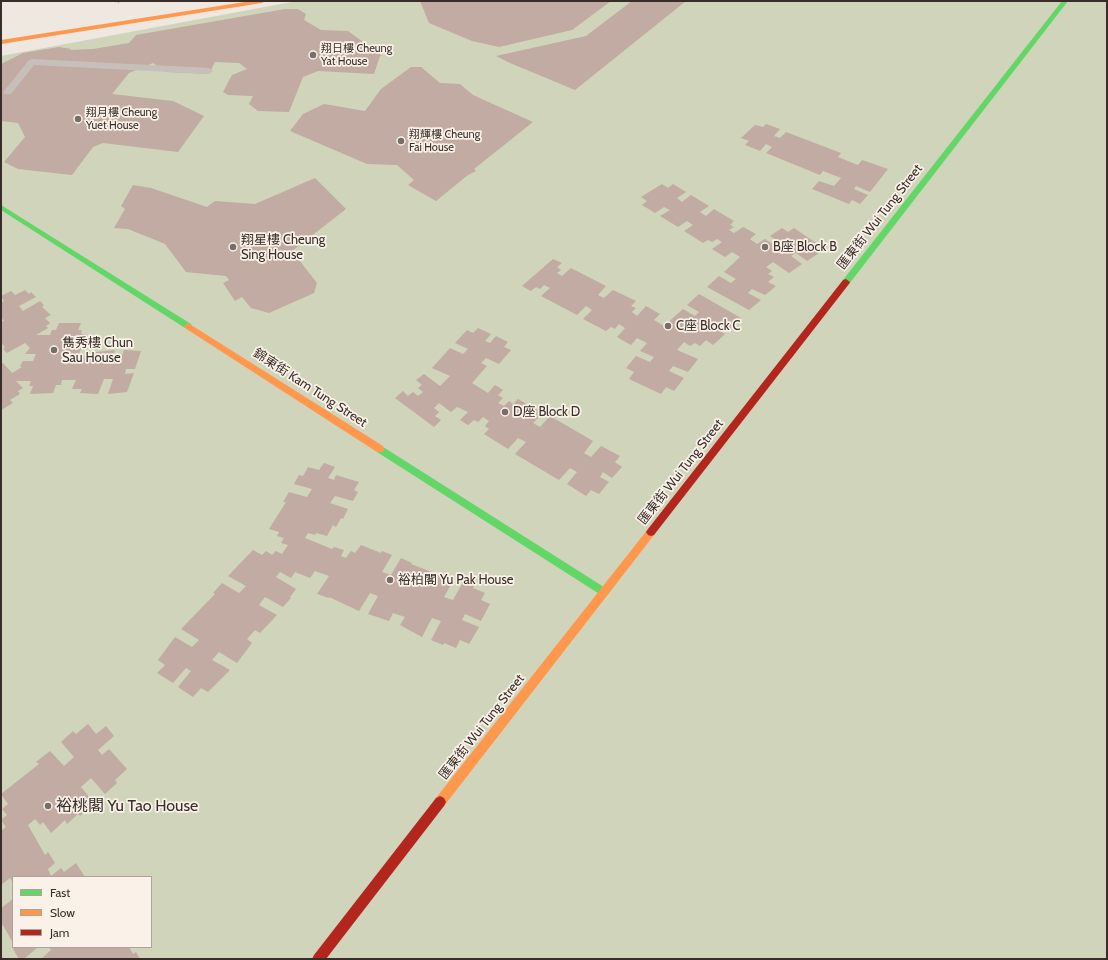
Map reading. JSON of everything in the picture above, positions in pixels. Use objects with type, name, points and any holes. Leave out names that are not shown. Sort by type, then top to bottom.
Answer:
[{"type":"street","points":[[1,42],[262,1]]},
{"type":"street","name":"匯東街 Wui Tung Street","points":[[318,959],[1065,1]]},
{"type":"street","name":"錦東街 Kam Tung Street","points":[[1,207],[604,592]]},
{"type":"lane","points":[[8,92],[32,62],[209,71]]},
{"type":"path","points":[[115,1],[120,4]]},
{"type":"green space","points":[[297,1],[1107,1],[1107,959],[1,959],[1,56]]},
{"type":"building","points":[[420,1],[611,1],[572,30],[499,47],[472,41],[429,23]]},
{"type":"building","points":[[632,1],[686,1],[575,90],[496,56],[586,36]]},
{"type":"building","points":[[285,9],[298,9],[306,14],[304,20],[321,30],[348,31],[382,56],[380,56],[374,74],[318,71],[303,77],[289,112],[258,111],[249,104],[253,96],[228,95],[223,92],[232,75],[247,69],[239,63],[215,62],[209,74],[166,72],[153,63],[129,73],[112,94],[173,101],[204,116],[178,152],[103,143],[93,147],[72,175],[18,169],[4,162],[25,137],[18,123],[1,121],[1,64],[23,53],[59,47],[71,49],[70,50],[93,49],[129,43],[136,35]]},
{"type":"building","points":[[411,67],[421,67],[440,83],[460,84],[473,95],[533,122],[474,169],[476,171],[468,175],[436,201],[408,185],[414,180],[397,165],[367,164],[290,131],[303,114],[324,104],[365,111],[381,89]]},
{"type":"building","points":[[766,124],[780,129],[774,136],[780,138],[786,132],[841,153],[838,157],[858,165],[862,160],[888,169],[870,192],[856,186],[854,189],[868,195],[860,204],[852,200],[849,204],[812,189],[819,181],[834,186],[841,178],[823,171],[820,175],[766,153],[772,147],[766,144],[760,151],[745,145],[749,141],[741,138],[755,125],[763,127]]},
{"type":"building","points":[[315,178],[346,209],[292,251],[317,283],[314,293],[269,313],[251,308],[242,297],[235,301],[223,283],[229,280],[226,276],[186,272],[165,244],[128,229],[114,228],[125,209],[121,206],[133,185],[151,188],[207,207],[215,201],[255,204]]},
{"type":"building","name":"B座 Block B","points":[[662,184],[668,188],[673,184],[686,192],[677,198],[682,202],[691,195],[709,206],[700,212],[706,216],[714,209],[734,221],[730,225],[734,227],[729,230],[734,233],[743,227],[756,234],[750,239],[757,244],[765,239],[776,246],[781,243],[770,236],[782,228],[788,232],[794,228],[819,245],[813,248],[819,253],[807,261],[796,253],[791,256],[802,264],[789,273],[773,262],[766,267],[772,271],[768,274],[774,277],[768,282],[776,286],[765,295],[752,289],[748,293],[761,300],[749,310],[707,287],[719,276],[731,283],[736,279],[724,272],[740,257],[732,252],[725,257],[712,249],[722,242],[717,239],[712,242],[708,240],[703,243],[684,231],[693,225],[687,221],[678,227],[660,216],[670,210],[664,207],[655,213],[642,205],[647,201],[641,197]]},
{"type":"building","name":"C座 Block C","points":[[553,259],[562,263],[557,267],[561,270],[557,273],[562,276],[571,268],[606,286],[598,295],[604,298],[613,290],[636,301],[631,306],[636,308],[632,312],[637,316],[646,306],[660,314],[654,320],[664,326],[683,309],[695,316],[699,312],[687,305],[699,294],[741,318],[729,329],[717,322],[712,326],[725,334],[713,345],[706,340],[700,346],[695,343],[690,346],[684,342],[677,350],[698,359],[688,372],[673,366],[669,371],[684,378],[674,391],[666,387],[661,394],[629,379],[634,372],[626,368],[636,356],[650,362],[654,357],[640,351],[647,343],[637,338],[631,345],[617,337],[625,328],[619,324],[615,329],[611,327],[606,331],[583,319],[592,310],[586,306],[577,315],[541,296],[550,288],[544,285],[540,289],[536,287],[531,291],[522,286]]},
{"type":"building","name":"雋秀樓 Chun Sau House","points":[[25,290],[29,294],[31,292],[36,297],[19,306],[23,311],[40,301],[44,305],[42,307],[51,315],[45,318],[50,323],[46,326],[48,328],[36,335],[50,335],[52,330],[56,330],[59,323],[81,323],[78,330],[82,330],[81,334],[87,334],[78,356],[94,356],[96,352],[115,350],[110,364],[119,364],[124,350],[141,351],[135,369],[126,369],[125,374],[134,373],[127,392],[108,394],[113,379],[104,379],[98,394],[80,393],[82,389],[72,389],[76,380],[62,380],[61,385],[56,385],[53,393],[30,394],[33,386],[29,386],[31,381],[16,381],[23,388],[18,391],[20,394],[10,400],[13,403],[1,410],[1,364],[3,363],[12,373],[22,367],[20,366],[23,361],[33,361],[36,354],[25,354],[30,348],[25,343],[7,353],[3,349],[5,347],[1,343],[1,322],[4,321],[1,317],[1,303],[4,301],[1,296],[11,291],[15,295]]},
{"type":"building","name":"D座 Block D","points":[[478,328],[491,334],[485,341],[490,343],[496,336],[508,342],[504,347],[511,350],[499,364],[486,358],[481,363],[487,366],[472,383],[488,393],[495,385],[503,390],[498,395],[503,398],[498,403],[504,406],[509,401],[513,404],[518,399],[543,413],[533,423],[540,427],[550,416],[593,441],[584,453],[591,457],[601,446],[620,456],[615,462],[622,467],[612,478],[603,472],[600,477],[609,482],[599,494],[591,490],[586,496],[567,484],[577,472],[570,468],[559,480],[515,454],[526,442],[518,438],[508,449],[484,434],[489,429],[485,426],[489,421],[483,417],[478,422],[474,420],[468,425],[460,420],[468,412],[457,407],[451,412],[439,403],[434,408],[439,412],[435,416],[441,420],[434,427],[395,398],[403,391],[408,396],[413,392],[418,396],[423,392],[418,388],[422,385],[416,380],[424,374],[440,386],[450,376],[432,368],[450,348],[463,354],[468,349],[455,343],[467,330],[473,333]]},
{"type":"building","name":"裕柏閣 Yu Pak House","points":[[324,463],[335,467],[328,478],[334,480],[336,475],[359,482],[354,490],[358,492],[353,501],[335,496],[330,503],[348,509],[343,519],[341,518],[336,527],[333,525],[327,536],[316,533],[315,535],[308,533],[305,538],[332,549],[334,547],[344,550],[341,556],[346,558],[351,551],[355,553],[361,545],[381,553],[382,551],[392,555],[382,572],[391,575],[401,558],[412,563],[411,564],[442,576],[443,574],[454,579],[444,597],[453,600],[463,582],[474,586],[473,588],[485,593],[481,600],[490,604],[481,621],[465,614],[462,620],[479,627],[469,644],[460,640],[456,648],[431,640],[441,621],[432,618],[422,637],[400,625],[405,617],[393,613],[389,621],[368,614],[378,596],[370,593],[359,611],[329,597],[317,594],[329,576],[315,571],[310,578],[295,572],[291,578],[280,572],[276,577],[296,589],[290,597],[291,598],[283,607],[265,597],[259,605],[277,615],[260,633],[255,630],[247,639],[252,643],[237,663],[219,652],[212,660],[230,670],[208,692],[201,688],[193,697],[178,687],[191,671],[186,668],[173,683],[157,673],[165,665],[158,660],[175,637],[192,647],[199,640],[181,629],[215,594],[213,593],[222,583],[239,593],[246,586],[228,576],[253,550],[262,555],[266,551],[272,555],[276,551],[282,554],[288,545],[281,543],[284,538],[277,536],[279,532],[269,529],[286,502],[283,502],[289,492],[307,497],[312,489],[294,484],[299,475],[303,476],[308,467],[319,470]]},
{"type":"building","name":"裕桃閣 Yu Tao House","points":[[88,724],[96,734],[106,726],[114,736],[98,750],[102,755],[109,749],[127,769],[115,780],[117,783],[105,794],[91,778],[81,787],[94,803],[80,816],[78,814],[67,824],[65,820],[51,833],[43,822],[40,825],[35,819],[28,825],[45,855],[48,852],[55,863],[48,869],[51,876],[12,876],[12,881],[10,878],[1,885],[1,831],[6,827],[1,820],[7,815],[2,809],[8,804],[1,794],[39,764],[36,762],[50,751],[64,766],[74,757],[61,742],[73,731],[76,734]]},
{"type":"building","name":"裕桃閣 Yu Tao House","points":[[76,863],[84,876],[51,876],[61,868],[64,872]]},
{"type":"building","points":[[12,900],[12,941],[3,925],[1,926],[1,908]]},
{"type":"building","points":[[37,948],[24,959],[19,959],[13,949]]},
{"type":"building","points":[[50,948],[130,948],[133,954],[136,952],[140,959],[41,959],[51,950]]},
{"type":"traffic: fast","points":[[846,282],[1065,1]]},
{"type":"traffic: fast","points":[[1,207],[188,326]]},
{"type":"traffic: fast","points":[[380,449],[604,592]]},
{"type":"traffic: slow","points":[[1,42],[262,1]]},
{"type":"traffic: slow","points":[[188,326],[380,449]]},
{"type":"traffic: slow","points":[[440,802],[651,532]]},
{"type":"traffic: jam","points":[[651,532],[846,282]]},
{"type":"traffic: jam","points":[[318,959],[440,802]]},
{"type":"place","name":"翔日樓 Cheung Yat House","points":[[313,55]]},
{"type":"place","name":"翔月樓 Cheung Yuet House","points":[[78,119]]},
{"type":"place","name":"翔輝樓 Cheung Fai House","points":[[401,141]]},
{"type":"place","name":"翔星樓 Cheung Sing House","points":[[233,247]]},
{"type":"place","name":"B座 Block B","points":[[765,247]]},
{"type":"place","name":"C座 Block C","points":[[668,326]]},
{"type":"place","name":"雋秀樓 Chun Sau House","points":[[54,350]]},
{"type":"place","name":"D座 Block D","points":[[505,412]]},
{"type":"place","name":"裕柏閣 Yu Pak House","points":[[390,580]]},
{"type":"place","name":"裕桃閣 Yu Tao House","points":[[48,806]]}]
